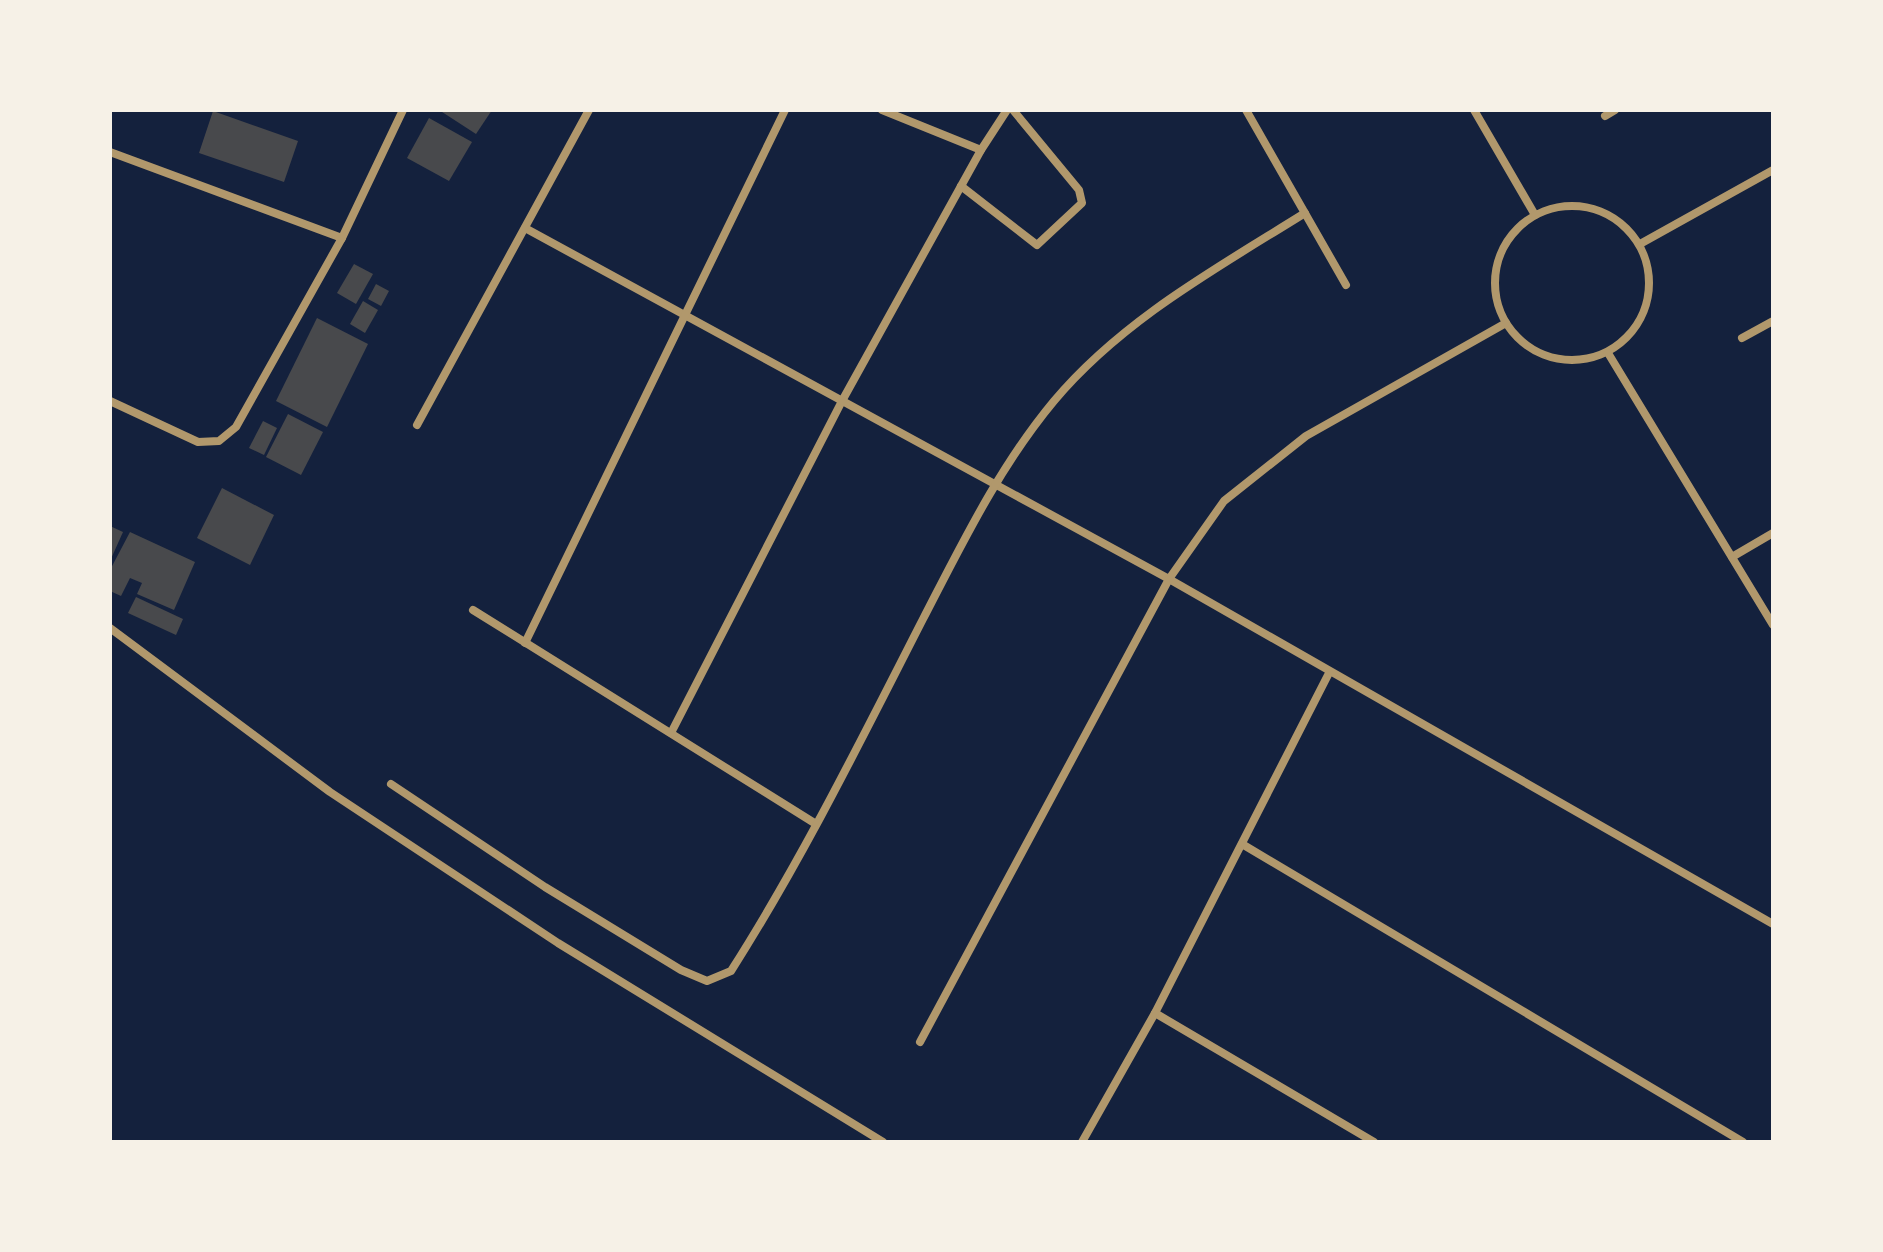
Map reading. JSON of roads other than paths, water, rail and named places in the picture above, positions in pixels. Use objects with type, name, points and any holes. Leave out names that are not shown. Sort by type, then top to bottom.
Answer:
[{"type":"street","points":[[110,401],[198,442],[219,441],[236,427],[342,238],[403,110]]},
{"type":"street","points":[[417,425],[589,110]]},
{"type":"street","points":[[525,643],[785,110]]},
{"type":"street","points":[[882,110],[981,150]]},
{"type":"street","points":[[671,733],[842,401],[961,186],[981,150],[1010,110],[1079,190],[1082,203],[1037,245],[961,186]]},
{"type":"street","points":[[1246,110],[1346,285]]},
{"type":"street","points":[[1474,110],[1535,215]]},
{"type":"street","points":[[1605,116],[1615,110]]},
{"type":"street","points":[[110,152],[342,238]]},
{"type":"street","points":[[1640,244],[1773,170]]},
{"type":"street","points":[[1581,206],[1604,212],[1624,226],[1640,244],[1648,268],[1650,293],[1643,317],[1628,338],[1608,353],[1575,360],[1540,354],[1520,341],[1506,323],[1496,300],[1495,275],[1501,251],[1515,231],[1535,215],[1557,207],[1581,206]]},
{"type":"street","points":[[391,784],[545,887],[681,970],[707,981],[731,971],[816,824],[994,484],[1054,401],[1110,345],[1182,290],[1305,213]]},
{"type":"street","points":[[525,228],[1169,579],[1773,924]]},
{"type":"street","points":[[1742,338],[1773,321]]},
{"type":"street","points":[[920,1042],[1169,579],[1224,501],[1306,436],[1506,323]]},
{"type":"street","points":[[1608,353],[1773,625]]},
{"type":"street","points":[[1732,557],[1773,533]]},
{"type":"street","points":[[473,610],[816,824]]},
{"type":"street","points":[[110,628],[330,792],[558,943],[883,1142]]},
{"type":"street","points":[[1082,1142],[1155,1013],[1329,673]]},
{"type":"street","points":[[1242,844],[1743,1142]]},
{"type":"street","points":[[1155,1013],[1374,1142]]}]
